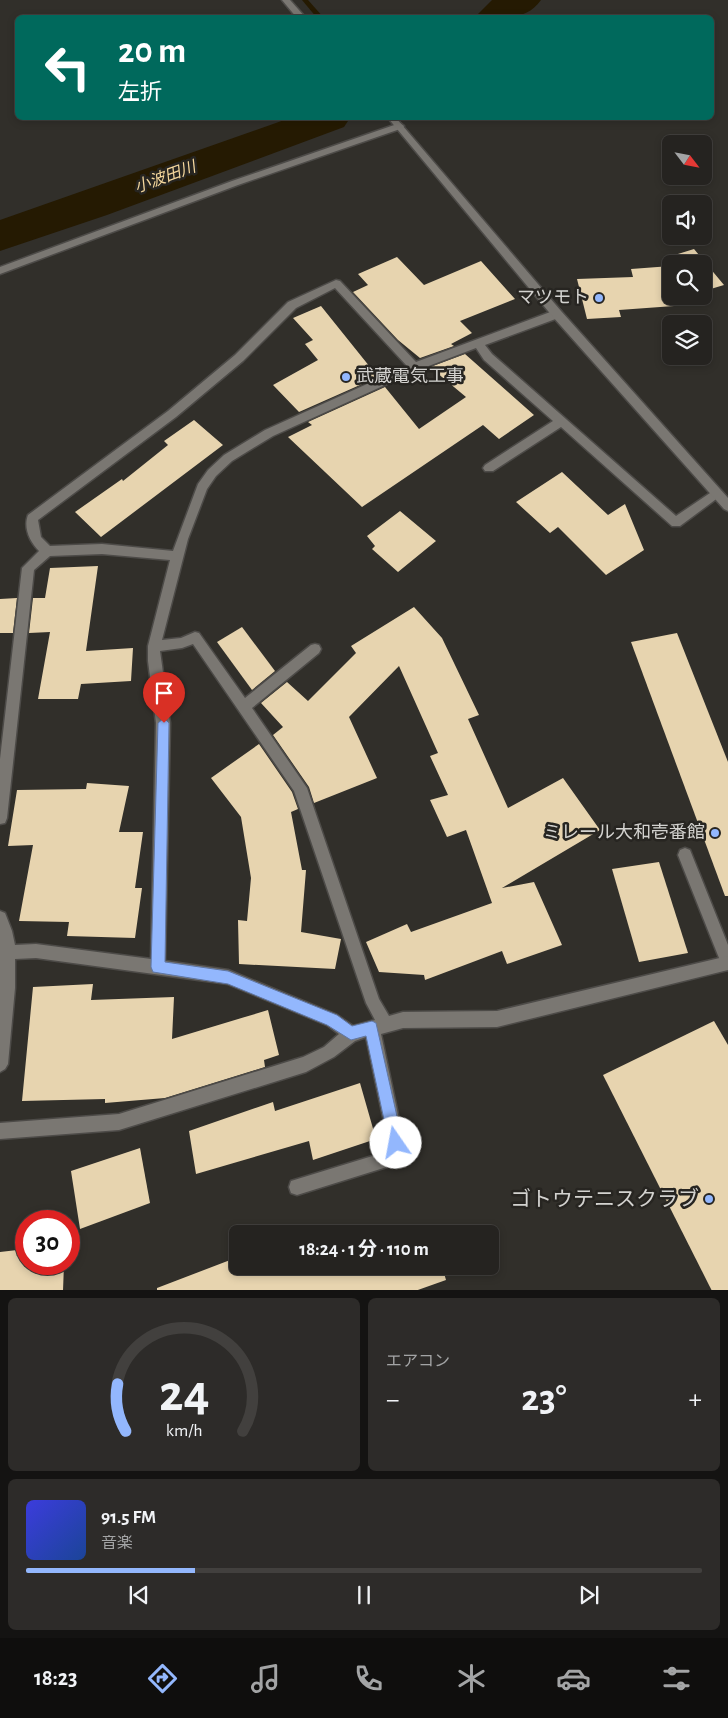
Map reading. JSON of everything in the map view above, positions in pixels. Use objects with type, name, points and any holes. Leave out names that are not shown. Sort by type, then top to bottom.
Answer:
[{"type":"street","points":[[286,0],[299,15]]},
{"type":"street","points":[[394,120],[557,314],[728,506]]},
{"type":"street","points":[[0,271],[235,183],[400,126]]},
{"type":"street","points":[[47,551],[35,538],[32,518],[172,414],[239,358],[292,305],[336,283],[414,367]]},
{"type":"street","points":[[158,967],[164,723],[154,661],[154,646],[176,556],[202,487],[212,472],[228,458],[269,433],[414,367],[557,314]]},
{"type":"street","points":[[479,344],[488,357],[676,523],[717,494]]},
{"type":"street","points":[[489,468],[562,421]]},
{"type":"street","points":[[0,818],[28,568],[47,551],[102,549],[176,556]]},
{"type":"street","points":[[154,646],[182,643],[195,637],[300,788],[373,1002],[396,1143],[384,1160],[297,1187]]},
{"type":"street","points":[[243,707],[315,650]]},
{"type":"street","points":[[0,1131],[119,1122],[306,1064],[329,1052],[351,1034],[378,1025],[402,1020],[497,1019],[728,963],[685,855]]},
{"type":"street","points":[[0,918],[5,926],[0,1064]]},
{"type":"street","points":[[4,952],[36,951],[228,977],[332,1020],[351,1034]]},
{"type":"building","points":[[694,249],[699,255],[675,255]]},
{"type":"building","points":[[397,257],[424,285],[481,261],[515,299],[460,321],[472,333],[451,344],[454,346],[420,358],[398,340],[353,292],[368,285],[358,274]]},
{"type":"building","points":[[662,267],[662,305],[674,306],[619,310],[621,317],[587,319],[577,279],[633,277],[631,269]]},
{"type":"building","points":[[712,271],[724,285],[712,289]]},
{"type":"building","points":[[321,306],[378,377],[299,412],[273,385],[318,360],[305,344],[313,340],[293,318]]},
{"type":"building","points":[[465,354],[534,415],[499,439],[483,425],[362,507],[288,437],[312,425],[308,422],[385,387],[419,429],[466,397],[430,367]]},
{"type":"building","points":[[194,420],[223,445],[101,537],[75,512],[122,479],[123,481],[168,445],[164,441]]},
{"type":"building","points":[[562,472],[608,515],[625,504],[644,550],[606,575],[558,527],[550,533],[516,502]]},
{"type":"building","points":[[400,511],[436,541],[398,572],[372,549],[375,546],[367,536]]},
{"type":"building","points":[[98,566],[86,651],[133,648],[131,681],[81,684],[78,699],[38,699],[50,632],[29,633],[33,598],[45,598],[50,568]]},
{"type":"building","points":[[17,598],[13,633],[0,633],[0,599]]},
{"type":"building","points":[[414,607],[442,638],[479,715],[468,719],[508,808],[563,778],[600,830],[502,888],[534,882],[562,945],[507,964],[502,951],[425,980],[424,975],[379,972],[366,942],[407,924],[411,932],[492,903],[466,830],[447,837],[430,800],[448,795],[430,756],[438,753],[399,666],[349,717],[377,778],[314,803],[309,787],[273,735],[283,727],[261,703],[287,682],[308,701],[356,653],[351,646]]},
{"type":"building","points":[[242,627],[275,671],[252,690],[217,642]]},
{"type":"building","name":"ミレール大和壱番館","points":[[677,633],[728,762],[728,896],[725,896],[631,642]]},
{"type":"building","points":[[259,744],[292,792],[298,809],[291,812],[302,870],[306,870],[301,932],[341,939],[335,969],[239,964],[238,920],[247,921],[251,878],[241,817],[211,778]]},
{"type":"building","points":[[87,783],[129,786],[119,832],[143,832],[135,888],[142,888],[135,938],[67,936],[69,922],[19,921],[33,845],[8,846],[17,790],[86,789]]},
{"type":"building","points":[[659,862],[688,953],[639,962],[612,869]]},
{"type":"building","points":[[93,984],[91,1000],[174,997],[172,1039],[268,1010],[279,1055],[264,1060],[265,1067],[165,1098],[105,1103],[105,1099],[22,1101],[33,987]]},
{"type":"building","points":[[714,1021],[728,1045],[728,1290],[711,1290],[603,1075]]},
{"type":"building","points":[[360,1083],[376,1139],[313,1160],[309,1141],[196,1174],[189,1131],[273,1102],[275,1111]]},
{"type":"building","points":[[140,1148],[150,1203],[80,1229],[80,1210],[77,1210],[71,1171]]},
{"type":"building","points":[[15,1250],[15,1275],[64,1275],[63,1290],[0,1290],[0,1252]]},
{"type":"building","points":[[229,1260],[229,1275],[445,1275],[446,1280],[418,1290],[157,1290],[157,1288]]},
{"type":"waterway","points":[[305,0],[318,15]]},
{"type":"waterway","name":"小波田川","points":[[496,15],[501,10],[522,0]]},
{"type":"waterway","name":"小波田川","points":[[0,236],[91,205],[324,120]]},
{"type":"place","name":"マツモト","points":[[599,298]]},
{"type":"place","name":"武蔵電気工事","points":[[346,377]]},
{"type":"place","name":"ミレール大和壱番館","points":[[715,833]]},
{"type":"place","name":"ゴトウテニスクラブ","points":[[709,1199]]},
{"type":"route","points":[[164,723],[158,967],[228,977],[332,1020],[351,1034],[372,1028],[396,1143]]}]
